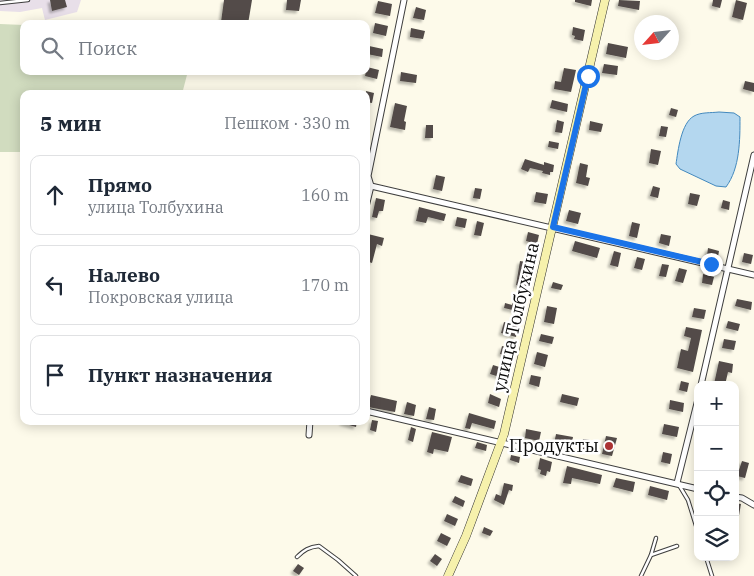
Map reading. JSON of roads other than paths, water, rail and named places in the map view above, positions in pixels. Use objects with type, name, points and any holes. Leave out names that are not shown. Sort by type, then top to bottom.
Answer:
[{"type":"main road","name":"улица Толбухина","points":[[448,576],[466,536],[501,442],[605,0]]},
{"type":"street","points":[[370,166],[404,0]]},
{"type":"street","points":[[702,381],[754,155]]},
{"type":"street","points":[[370,183],[370,190]]},
{"type":"street","points":[[371,186],[754,275]]},
{"type":"street","points":[[370,412],[694,489]]},
{"type":"street","points":[[677,484],[694,415]]},
{"type":"street","points":[[309,435],[310,425]]},
{"type":"street","points":[[739,498],[753,503]]},
{"type":"lane","points":[[0,3],[28,0]]},
{"type":"lane","points":[[677,484],[688,500],[694,519]]},
{"type":"lane","points":[[641,576],[651,555],[656,538]]},
{"type":"lane","points":[[297,557],[310,547],[319,546],[356,576]]},
{"type":"lane","points":[[651,555],[677,546]]},
{"type":"lane","points":[[707,561],[712,576]]},
{"type":"water","points":[[734,113],[740,117],[737,163],[726,187],[716,186],[680,169],[676,164],[683,131],[690,120],[700,114]]},
{"type":"place","name":"Продукты","points":[[609,446]]}]
